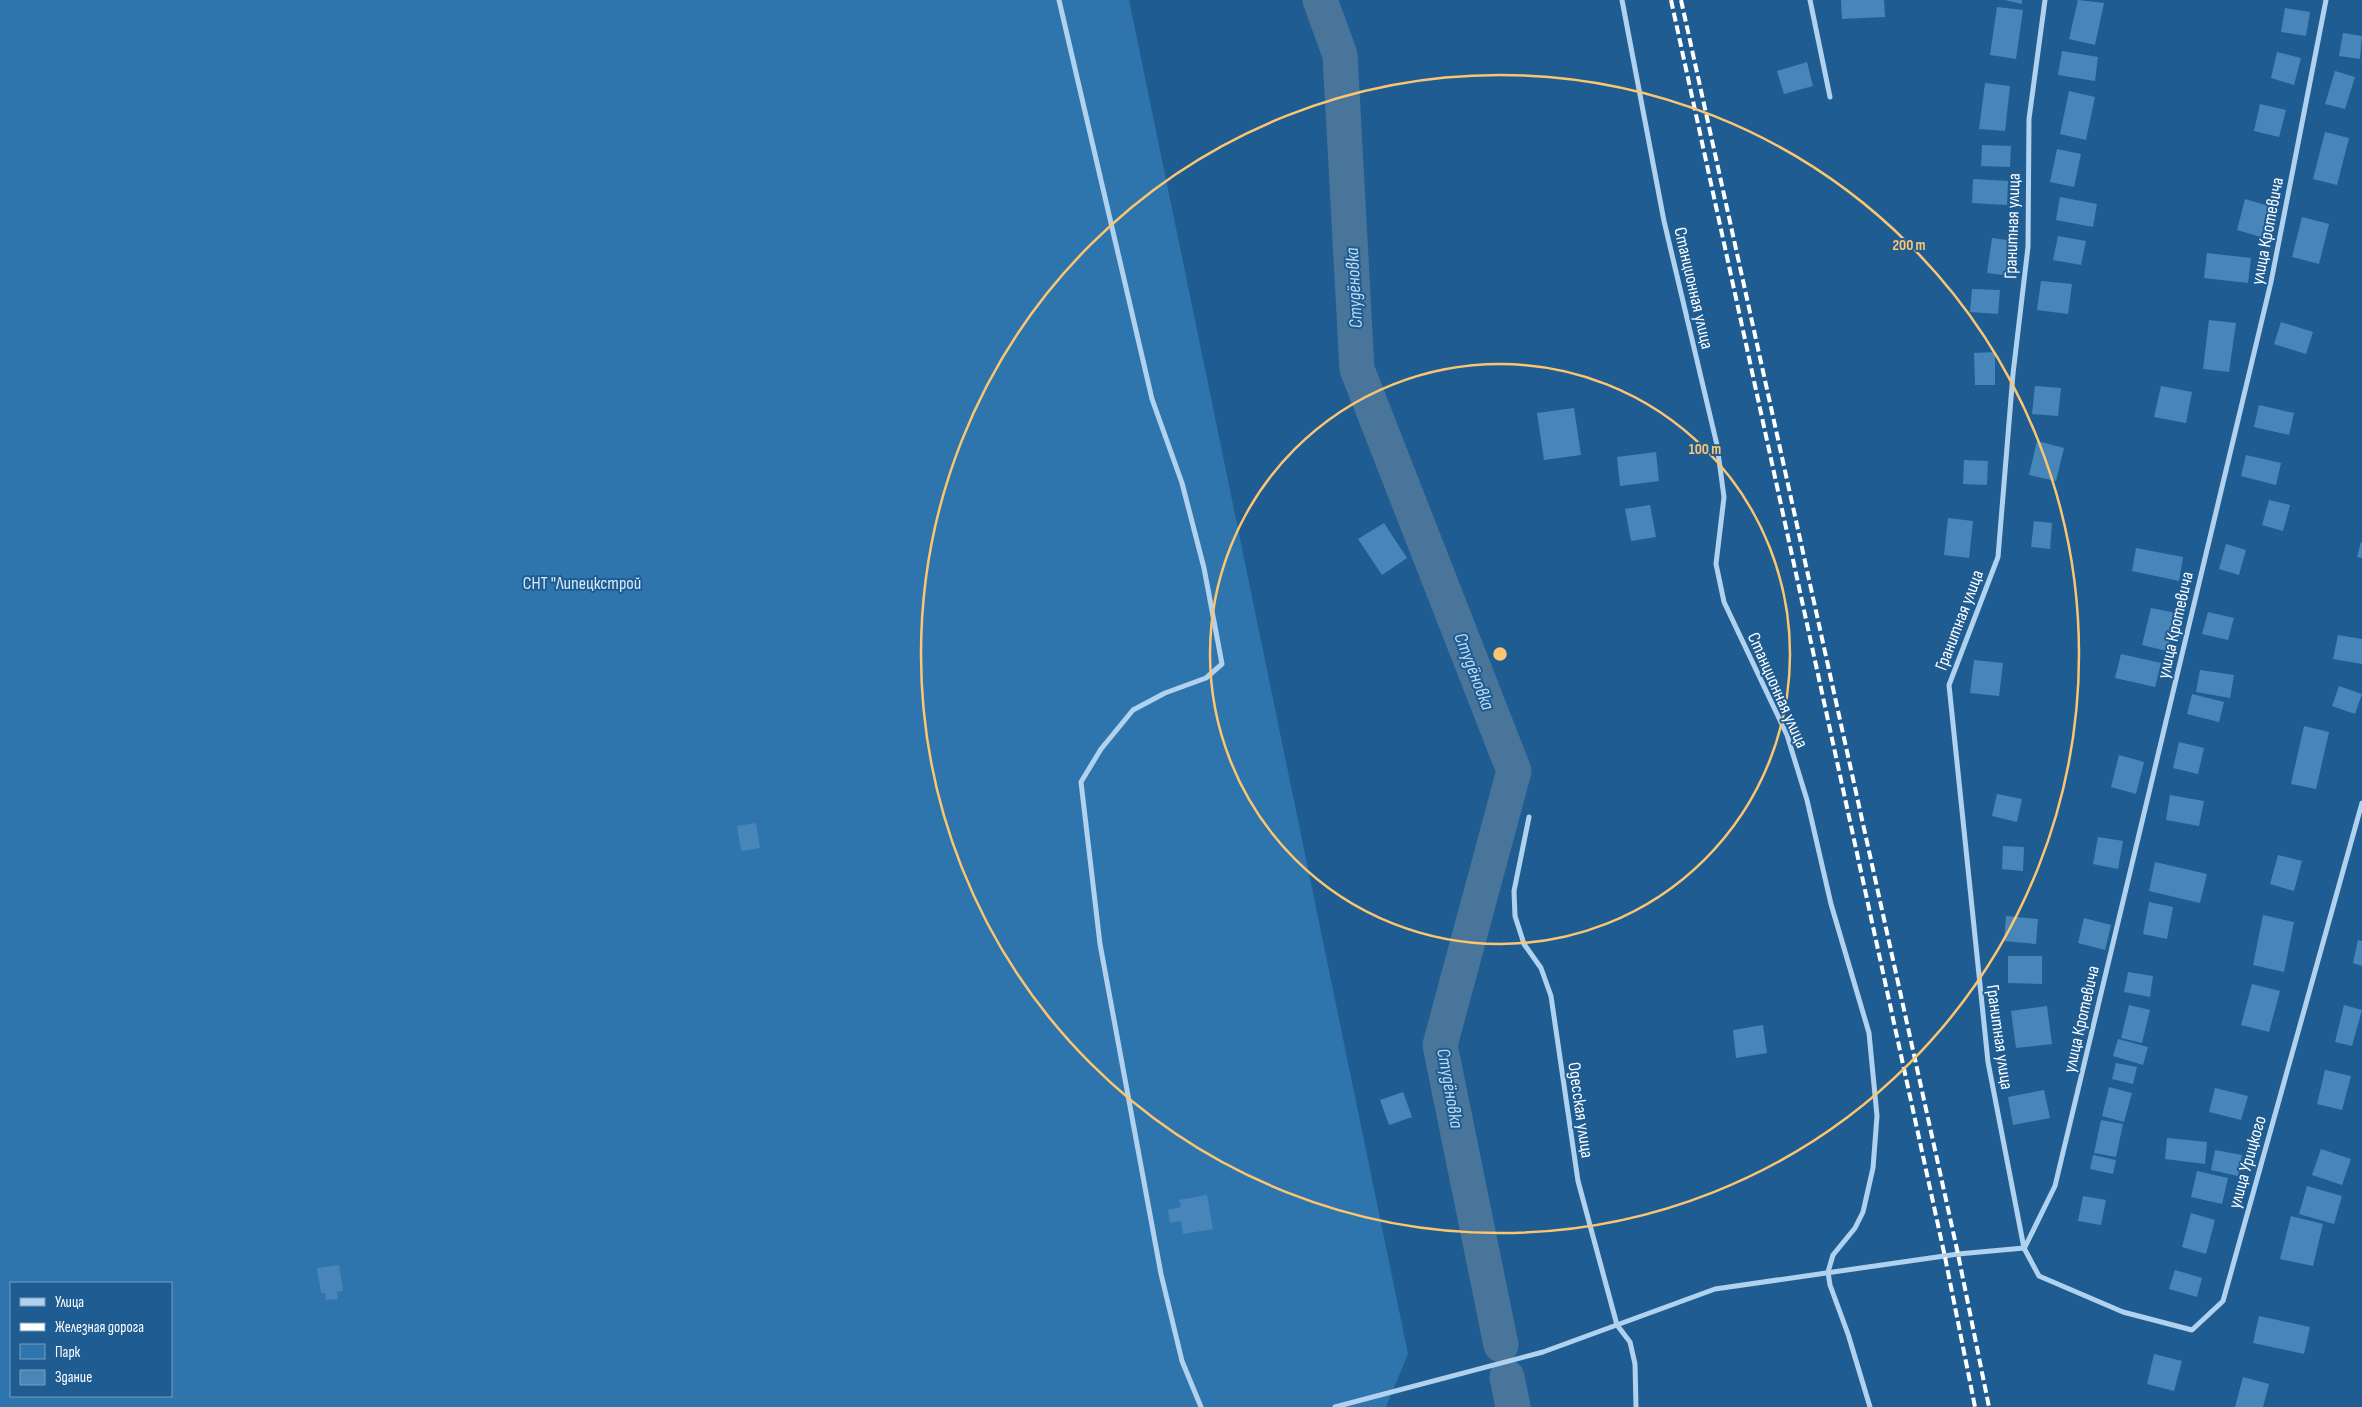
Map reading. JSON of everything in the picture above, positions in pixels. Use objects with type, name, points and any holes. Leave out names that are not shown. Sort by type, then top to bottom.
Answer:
[{"type":"street","points":[[1059,0],[1152,399],[1182,483],[1204,568],[1222,664],[1206,678],[1165,692],[1133,710],[1102,748],[1081,782],[1100,944],[1160,1274],[1182,1361],[1200,1407]]},
{"type":"street","name":"Станционная улица","points":[[1622,0],[1664,220],[1717,445],[1724,497],[1716,564],[1724,602],[1787,735],[1807,800],[1834,913],[1869,1032],[1877,1116],[1873,1168],[1864,1212],[1855,1228],[1833,1255],[1828,1272]]},
{"type":"street","points":[[1810,0],[1830,97]]},
{"type":"street","name":"Гранитная улица","points":[[2024,1248],[1988,1062],[1949,684],[1998,557],[2014,374],[2028,247],[2029,119],[2045,0]]},
{"type":"street","name":"улица Кротевича","points":[[2024,1248],[2055,1186],[2271,282],[2326,0]]},
{"type":"street","name":"улица Урицкого","points":[[2024,1248],[2038,1276],[2123,1312],[2166,1324],[2192,1330],[2223,1301],[2362,803]]},
{"type":"street","name":"Одесская улица","points":[[1529,817],[1514,891],[1515,916],[1524,944],[1541,968],[1551,996],[1578,1181],[1617,1325],[1630,1342],[1635,1364],[1636,1407]]},
{"type":"street","points":[[1335,1407],[1543,1352],[1714,1289],[1958,1254],[2024,1248]]},
{"type":"street","points":[[1828,1272],[1830,1285],[1848,1334],[1870,1407]]},
{"type":"green space","name":"СНТ \"Липецкстрой","points":[[0,0],[1129,0],[1408,1354],[1386,1407],[0,1407]]},
{"type":"building","points":[[1841,0],[1884,0],[1885,17],[1842,19]]},
{"type":"building","points":[[2005,0],[2022,0],[2022,4]]},
{"type":"building","points":[[2078,0],[2104,3],[2095,45],[2069,39]]},
{"type":"building","points":[[1997,7],[2023,10],[2016,59],[1990,55]]},
{"type":"building","points":[[2285,8],[2310,12],[2306,36],[2281,32]]},
{"type":"building","points":[[2343,33],[2362,36],[2360,59],[2339,56]]},
{"type":"building","points":[[2062,51],[2098,57],[2095,81],[2058,75]]},
{"type":"building","points":[[2277,52],[2301,58],[2294,85],[2271,78]]},
{"type":"building","points":[[1807,62],[1813,86],[1784,94],[1777,71]]},
{"type":"building","points":[[2335,71],[2355,77],[2345,109],[2325,104]]},
{"type":"building","points":[[1985,83],[2010,86],[2005,131],[1979,129]]},
{"type":"building","points":[[2069,91],[2095,97],[2086,140],[2060,134]]},
{"type":"building","points":[[2260,104],[2286,110],[2279,137],[2254,131]]},
{"type":"building","points":[[2325,132],[2349,138],[2337,185],[2313,179]]},
{"type":"building","points":[[1982,145],[2011,146],[2010,167],[1981,166]]},
{"type":"building","points":[[2057,149],[2081,154],[2074,187],[2050,182]]},
{"type":"building","points":[[1973,179],[2008,181],[2007,205],[1972,203]]},
{"type":"building","points":[[2060,197],[2097,204],[2093,227],[2056,220]]},
{"type":"building","points":[[2245,199],[2269,206],[2261,237],[2237,230]]},
{"type":"building","points":[[2302,217],[2329,224],[2319,264],[2292,257]]},
{"type":"building","points":[[2058,236],[2086,241],[2081,265],[2053,260]]},
{"type":"building","points":[[1992,238],[2014,241],[2010,276],[1987,273]]},
{"type":"building","points":[[2207,253],[2251,258],[2248,283],[2204,278]]},
{"type":"building","points":[[2041,281],[2072,284],[2068,314],[2037,310]]},
{"type":"building","points":[[1972,289],[2000,290],[1998,314],[1970,312]]},
{"type":"building","points":[[2209,320],[2236,323],[2229,372],[2203,369]]},
{"type":"building","points":[[2281,322],[2313,332],[2306,354],[2274,344]]},
{"type":"building","points":[[1995,352],[1995,385],[1975,385],[1974,353]]},
{"type":"building","points":[[2035,386],[2061,388],[2058,416],[2032,414]]},
{"type":"building","points":[[2161,386],[2192,392],[2186,423],[2154,417]]},
{"type":"building","points":[[2259,405],[2294,413],[2289,435],[2254,427]]},
{"type":"building","points":[[1574,408],[1581,455],[1544,460],[1537,413]]},
{"type":"building","points":[[2037,441],[2064,448],[2056,481],[2029,475]]},
{"type":"building","points":[[1656,452],[1659,481],[1620,486],[1617,457]]},
{"type":"building","points":[[2246,455],[2281,463],[2276,485],[2241,476]]},
{"type":"building","points":[[1964,460],[1988,461],[1987,485],[1963,484]]},
{"type":"building","points":[[2269,500],[2290,505],[2283,531],[2262,525]]},
{"type":"building","points":[[1650,505],[1656,537],[1631,541],[1625,509]]},
{"type":"building","points":[[1948,518],[1973,521],[1969,558],[1944,555]]},
{"type":"building","points":[[2034,521],[2052,523],[2050,549],[2031,547]]},
{"type":"building","points":[[1384,523],[1407,558],[1382,575],[1358,539]]},
{"type":"building","points":[[2362,542],[2362,558],[2357,557]]},
{"type":"building","points":[[2226,544],[2246,550],[2239,575],[2219,569]]},
{"type":"building","points":[[2136,548],[2183,557],[2179,581],[2132,571]]},
{"type":"building","points":[[2151,608],[2176,613],[2167,651],[2142,645]]},
{"type":"building","points":[[2208,612],[2234,618],[2228,640],[2202,634]]},
{"type":"building","points":[[2338,635],[2362,639],[2362,664],[2333,659]]},
{"type":"building","points":[[2121,654],[2161,663],[2155,687],[2115,678]]},
{"type":"building","points":[[1974,660],[2003,663],[1999,696],[1970,693]]},
{"type":"building","points":[[2200,670],[2234,675],[2230,698],[2196,692]]},
{"type":"building","points":[[2339,686],[2362,694],[2355,714],[2332,706]]},
{"type":"building","points":[[2192,694],[2224,702],[2219,722],[2187,714]]},
{"type":"building","points":[[2304,726],[2329,732],[2316,789],[2291,784]]},
{"type":"building","points":[[2179,742],[2204,748],[2198,774],[2173,768]]},
{"type":"building","points":[[2119,755],[2144,762],[2136,794],[2111,787]]},
{"type":"building","points":[[1997,794],[2022,799],[2017,822],[1992,816]]},
{"type":"building","points":[[2170,795],[2204,801],[2199,826],[2166,820]]},
{"type":"building","points":[[756,823],[760,848],[741,851],[737,826]]},
{"type":"building","points":[[2098,837],[2123,841],[2118,869],[2093,864]]},
{"type":"building","points":[[2003,846],[2024,847],[2023,871],[2002,869]]},
{"type":"building","points":[[2278,855],[2302,861],[2294,891],[2270,884]]},
{"type":"building","points":[[2155,862],[2207,874],[2200,903],[2149,891]]},
{"type":"building","points":[[2149,902],[2173,907],[2167,939],[2143,934]]},
{"type":"building","points":[[2263,915],[2294,922],[2284,972],[2253,965]]},
{"type":"building","points":[[2006,916],[2038,919],[2036,944],[2004,941]]},
{"type":"building","points":[[2084,918],[2111,925],[2105,950],[2078,943]]},
{"type":"building","points":[[2358,940],[2362,941],[2362,966],[2353,963]]},
{"type":"building","points":[[2008,956],[2042,956],[2042,984],[2008,983]]},
{"type":"building","points":[[2128,972],[2153,976],[2150,997],[2124,992]]},
{"type":"building","points":[[2252,984],[2280,991],[2269,1032],[2241,1025]]},
{"type":"building","points":[[2129,1005],[2150,1010],[2142,1043],[2121,1038]]},
{"type":"building","points":[[2344,1005],[2362,1010],[2352,1046],[2335,1042]]},
{"type":"building","points":[[2047,1006],[2052,1044],[2016,1048],[2011,1011]]},
{"type":"building","points":[[1763,1025],[1767,1053],[1736,1058],[1733,1030]]},
{"type":"building","points":[[2118,1039],[2148,1047],[2143,1065],[2113,1056]]},
{"type":"building","points":[[2116,1063],[2137,1067],[2133,1084],[2112,1079]]},
{"type":"building","points":[[2325,1070],[2351,1076],[2342,1110],[2317,1104]]},
{"type":"building","points":[[2109,1087],[2132,1093],[2124,1122],[2102,1116]]},
{"type":"building","points":[[2215,1088],[2248,1096],[2241,1120],[2209,1112]]},
{"type":"building","points":[[2044,1090],[2050,1118],[2013,1125],[2008,1097]]},
{"type":"building","points":[[1403,1092],[1412,1117],[1389,1125],[1380,1100]]},
{"type":"building","points":[[2101,1120],[2123,1124],[2116,1157],[2094,1153]]},
{"type":"building","points":[[2167,1138],[2207,1142],[2205,1164],[2165,1159]]},
{"type":"building","points":[[2321,1149],[2351,1159],[2342,1185],[2312,1175]]},
{"type":"building","points":[[2215,1150],[2242,1155],[2238,1176],[2211,1170]]},
{"type":"building","points":[[2093,1155],[2116,1160],[2113,1174],[2090,1169]]},
{"type":"building","points":[[2197,1171],[2228,1178],[2222,1204],[2191,1197]]},
{"type":"building","points":[[2307,1186],[2342,1196],[2334,1224],[2299,1214]]},
{"type":"building","points":[[1207,1195],[1213,1229],[1183,1234],[1181,1221],[1170,1223],[1168,1210],[1181,1207],[1179,1200]]},
{"type":"building","points":[[2083,1196],[2106,1200],[2101,1225],[2078,1221]]},
{"type":"building","points":[[2191,1213],[2215,1220],[2206,1254],[2182,1247]]},
{"type":"building","points":[[2291,1216],[2323,1224],[2313,1266],[2280,1259]]},
{"type":"building","points":[[339,1265],[343,1291],[337,1292],[338,1299],[326,1300],[325,1293],[321,1293],[317,1268]]},
{"type":"building","points":[[2175,1270],[2202,1278],[2197,1297],[2169,1289]]},
{"type":"building","points":[[2259,1316],[2310,1327],[2304,1354],[2253,1343]]},
{"type":"building","points":[[2154,1354],[2182,1361],[2174,1391],[2147,1384]]},
{"type":"building","points":[[2243,1377],[2269,1384],[2263,1407],[2235,1407]]},
{"type":"waterway","name":"Студёновка","points":[[1320,0],[1340,55],[1357,369],[1514,771],[1440,1045],[1501,1345]]},
{"type":"waterway","name":"Студёновка","points":[[1507,1377],[1513,1407]]},
{"type":"railway","points":[[1671,0],[1945,1257],[1975,1407]]},
{"type":"railway","points":[[1681,0],[1958,1254],[1989,1407]]}]
